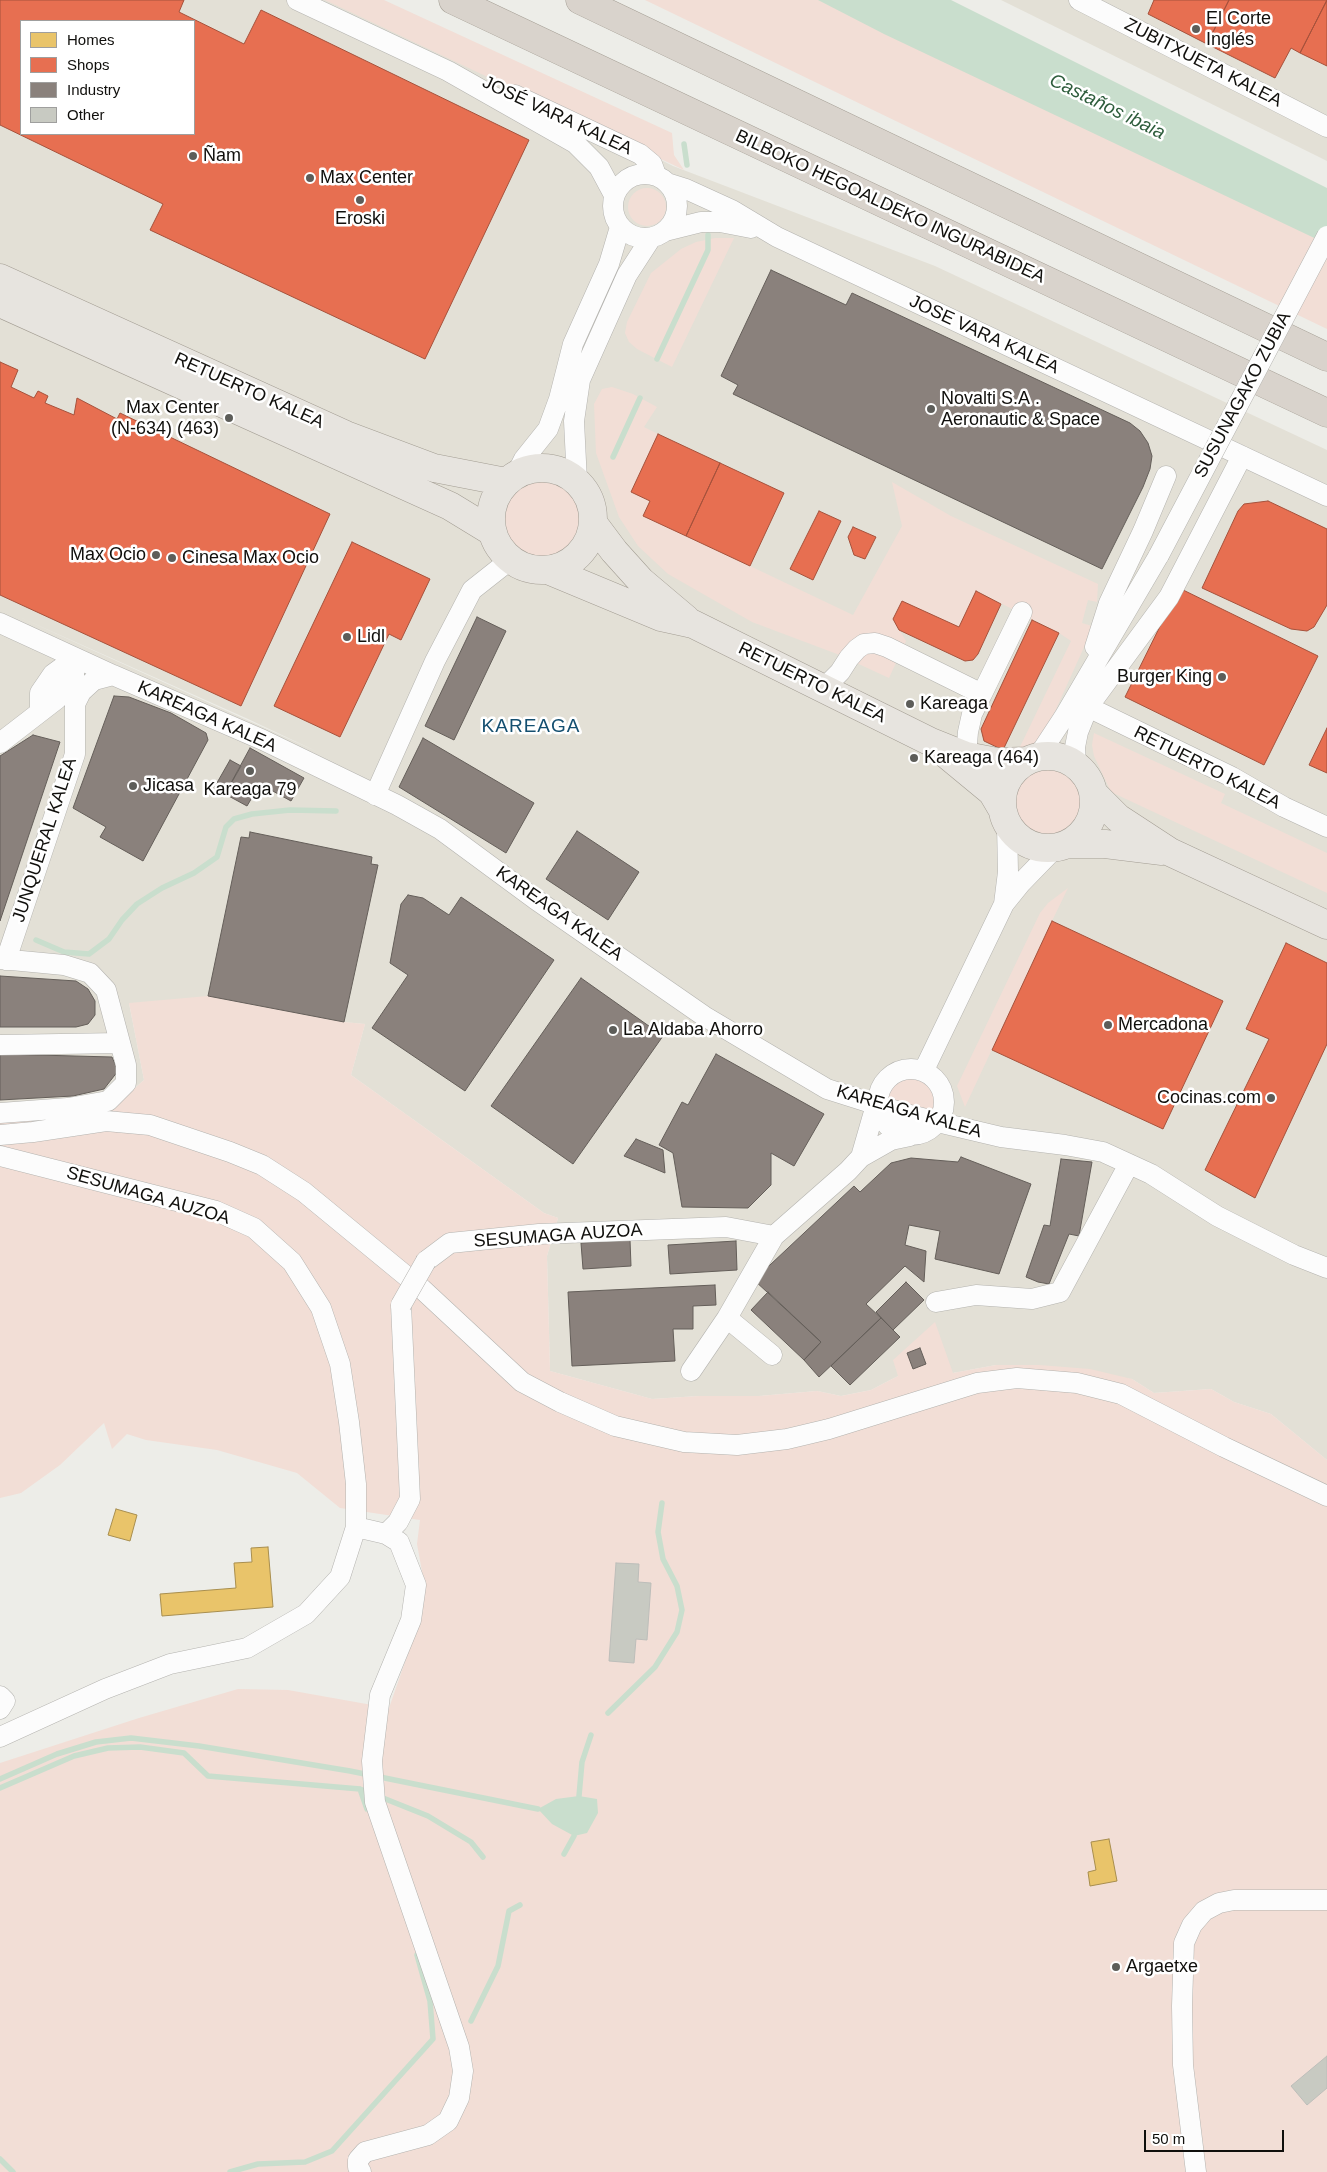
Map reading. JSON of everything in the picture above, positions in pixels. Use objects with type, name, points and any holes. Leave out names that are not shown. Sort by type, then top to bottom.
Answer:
[{"type":"highway","name":"BILBOKO HEGOALDEKO INGURABIDEA","points":[[453,0],[1327,413]]},
{"type":"highway","points":[[580,0],[1327,358]]},
{"type":"main road","name":"RETUERTO KALEA","points":[[0,278],[346,436],[434,468],[511,478]]},
{"type":"main road","name":"RETUERTO KALEA","points":[[0,303],[450,506],[491,531]]},
{"type":"main road","points":[[531,469],[548,469],[564,473],[577,482],[586,494],[592,508],[593,523],[589,540],[579,554],[565,565],[548,570],[522,567],[510,560],[498,547],[491,531],[490,513],[496,496],[511,478],[531,469]]},
{"type":"main road","points":[[593,523],[614,551],[641,581],[693,624]]},
{"type":"main road","points":[[548,570],[661,617],[693,624]]},
{"type":"main road","name":"RETUERTO KALEA","points":[[693,624],[931,742],[966,756],[997,762],[1030,760]]},
{"type":"main road","name":"RETUERTO KALEA","points":[[931,742],[992,792],[1005,817]]},
{"type":"main road","points":[[1062,846],[1080,837],[1090,824],[1095,809],[1094,795],[1089,779],[1068,760],[1051,756],[1030,760],[1013,772],[1007,781],[1003,793],[1005,817],[1016,836],[1026,843],[1040,848],[1105,844],[1170,852]]},
{"type":"main road","points":[[1094,795],[1118,818],[1170,852],[1327,925]]},
{"type":"street","name":"JOSÉ VARA KALEA","points":[[297,0],[448,71],[575,143],[599,168],[614,195]]},
{"type":"street","name":"ZUBITXUETA KALEA","points":[[1079,0],[1327,127]]},
{"type":"street","name":"JOSÉ VARA KALEA","points":[[448,71],[478,78],[640,154],[652,164],[662,179]]},
{"type":"street","points":[[577,482],[574,421],[580,380],[627,275],[658,234],[674,221],[677,212],[675,193],[662,179],[646,174],[631,177],[619,186],[614,195],[612,208],[615,218],[620,227],[634,236],[658,234]]},
{"type":"street","name":"JOSE VARA KALEA","points":[[662,179],[732,210],[777,237],[1327,496]]},
{"type":"street","name":"JOSE VARA KALEA","points":[[658,234],[702,222],[720,222],[742,226],[777,237]]},
{"type":"street","points":[[511,478],[548,429],[559,399],[573,344],[609,264],[620,227]]},
{"type":"street","name":"SUSUNAGAKO ZUBIA","points":[[1158,555],[1327,236]]},
{"type":"street","points":[[1088,708],[1169,597],[1242,456]]},
{"type":"street","points":[[1086,678],[1109,603],[1143,531],[1166,476]]},
{"type":"street","points":[[1030,760],[1044,749],[1064,717],[1158,555]]},
{"type":"street","points":[[1076,766],[1078,732],[1158,555]]},
{"type":"street","points":[[375,795],[435,661],[472,590],[510,560]]},
{"type":"street","points":[[966,756],[972,714],[1022,612]]},
{"type":"street","name":"KAREAGA KALEA","points":[[0,623],[113,675],[263,740],[440,829],[535,899],[704,1016],[827,1089],[938,1122],[1001,1137],[1064,1144],[1103,1152],[1151,1174],[1217,1216],[1294,1255],[1327,1268]]},
{"type":"street","points":[[823,689],[840,672],[857,649],[864,644],[875,643],[887,647],[982,694]]},
{"type":"street","points":[[40,712],[40,693],[53,674],[75,658]]},
{"type":"street","name":"JUNQUERAL KALEA","points":[[0,1113],[68,1108],[108,1101],[126,1083],[126,1065],[106,990],[90,973],[64,964],[3,959],[74,754],[76,738],[73,719],[75,704],[81,692],[94,680],[113,675]]},
{"type":"street","name":"RETUERTO KALEA","points":[[1088,708],[1232,777],[1284,807],[1327,827]]},
{"type":"street","points":[[0,743],[40,712],[54,712],[73,719]]},
{"type":"street","points":[[1004,904],[1008,872],[1005,817]]},
{"type":"street","points":[[924,1070],[1004,904],[1021,883],[1062,846]]},
{"type":"street","points":[[0,1045],[120,1043]]},
{"type":"street","points":[[691,1371],[727,1318],[774,1236],[848,1171],[861,1157],[891,1140],[928,1131],[938,1122],[943,1112],[944,1100],[942,1089],[936,1080],[924,1070],[913,1068],[893,1074],[884,1083],[861,1157]]},
{"type":"street","points":[[876,1104],[887,1126],[899,1134],[910,1136]]},
{"type":"street","points":[[0,1135],[33,1132],[106,1120],[150,1125],[262,1165],[304,1192],[422,1289],[522,1382],[560,1402],[615,1426],[684,1442],[736,1445],[787,1439],[829,1429],[977,1382],[1017,1378],[1076,1383],[1121,1394],[1224,1447],[1327,1496]]},
{"type":"street","name":"SESUMAGA AUZOA","points":[[0,1156],[216,1211],[254,1228],[292,1262],[321,1308],[340,1364],[356,1484],[356,1527],[340,1576],[306,1614],[247,1648],[170,1664],[105,1689],[0,1737]]},
{"type":"street","points":[[936,1302],[976,1295],[1032,1299],[1060,1292],[1129,1164]]},
{"type":"street","name":"SESUMAGA AUZOA","points":[[386,1534],[398,1522],[410,1499],[401,1305],[426,1261],[450,1243],[539,1234],[726,1227],[774,1236]]},
{"type":"street","points":[[727,1318],[772,1355]]},
{"type":"street","points":[[356,1527],[386,1534],[399,1542],[416,1585],[411,1620],[380,1695],[372,1761],[374,1802],[458,2046],[463,2071],[459,2098],[448,2121],[428,2135],[366,2152],[358,2160],[358,2167],[361,2172]]},
{"type":"street","points":[[0,1696],[5,1701],[0,1709]]},
{"type":"street","points":[[1196,2172],[1183,2064],[1182,2016],[1184,1943],[1192,1925],[1204,1911],[1218,1903],[1234,1900],[1327,1900]]},
{"type":"shaded area","points":[[0,0],[342,0],[673,166],[935,266],[1327,450],[1327,1460],[1271,1414],[1234,1402],[1211,1389],[1154,1393],[1132,1379],[996,1365],[953,1373],[898,1376],[871,1390],[841,1396],[817,1391],[759,1396],[699,1396],[652,1399],[550,1371],[547,1256],[558,1218],[544,1213],[351,1075],[365,1024],[129,1003],[144,1080],[108,1111],[0,1121]],"holes":[[[17,616],[248,719],[318,752]]]},
{"type":"shaded area","points":[[325,0],[384,0],[672,133],[674,155],[684,170]]},
{"type":"shaded area","points":[[645,0],[824,0],[1327,243],[1327,329]]},
{"type":"shaded area","points":[[1001,0],[1327,0],[1327,161],[1317,156]]},
{"type":"shaded area","points":[[647,188],[661,193],[666,207],[661,221],[647,226],[633,221],[628,207],[633,193]]},
{"type":"shaded area","points":[[715,238],[734,238],[672,367],[637,349],[629,342],[625,333],[627,322],[651,273],[681,249],[696,242]]},
{"type":"shaded area","points":[[612,387],[633,394],[657,407],[644,427],[658,434],[631,492],[650,501],[750,566],[853,615],[902,526],[892,482],[951,516],[1098,584],[1097,602],[1088,600],[1082,623],[1092,626],[1043,738],[1032,746],[1018,751],[1071,641],[977,591],[959,627],[902,601],[893,619],[906,641],[889,678],[837,654],[752,622],[668,574],[638,546],[619,517],[596,453],[594,404],[602,389]]},
{"type":"shaded area","points":[[541,481],[556,484],[568,493],[577,505],[580,520],[577,535],[568,547],[556,556],[541,559],[526,556],[514,547],[505,535],[502,520],[505,505],[514,493],[526,484]]},
{"type":"shaded area","points":[[1094,733],[1225,794],[1221,803],[1327,853],[1327,893],[1111,792],[1094,756],[1092,745]]},
{"type":"shaded area","points":[[1048,765],[1068,771],[1078,781],[1084,801],[1078,821],[1068,831],[1048,837],[1028,831],[1018,821],[1012,801],[1018,781],[1028,771]]},
{"type":"shaded area","points":[[1068,888],[965,1107],[957,1086],[1040,913],[1048,903]]},
{"type":"shaded area","points":[[208,996],[344,1022],[365,1024],[351,1075],[544,1213],[558,1218],[547,1256],[550,1371],[652,1399],[699,1396],[759,1396],[817,1391],[841,1396],[871,1390],[898,1376],[893,1360],[935,1322],[953,1373],[996,1365],[1039,1365],[1090,1369],[1132,1379],[1154,1393],[1211,1389],[1234,1402],[1271,1414],[1327,1460],[1327,2172],[0,2172],[0,1763],[139,1718],[238,1689],[288,1690],[389,1708],[422,1613],[423,1577],[417,1544],[420,1520],[340,1508],[297,1473],[217,1450],[146,1440],[127,1434],[112,1449],[104,1423],[60,1465],[21,1493],[0,1498],[0,1121],[109,1111],[144,1080],[129,1003]]},
{"type":"shaded area","points":[[913,1078],[926,1083],[935,1093],[936,1105],[930,1114],[885,1103],[891,1087],[901,1079]]},
{"type":"water","name":"Castaños ibaia","points":[[818,0],[951,0],[1327,188],[1327,244],[884,34]]},
{"type":"water","points":[[579,1796],[597,1799],[598,1813],[587,1833],[574,1836],[552,1824],[538,1809],[556,1799]]},
{"type":"building: Homes","points":[[116,1509],[137,1515],[130,1541],[108,1535]]},
{"type":"building: Homes","points":[[268,1547],[273,1607],[162,1616],[160,1594],[236,1588],[234,1563],[252,1562],[251,1548]]},
{"type":"building: Homes","points":[[1109,1839],[1117,1881],[1090,1886],[1088,1872],[1096,1870],[1091,1842]]},
{"type":"building: Shops","name":"Max Center","points":[[0,0],[184,0],[179,12],[244,44],[261,10],[529,140],[425,359],[150,230],[163,204],[21,135],[195,135],[195,20],[20,20],[20,135],[0,125]]},
{"type":"building: Shops","name":"El Corte Inglés","points":[[1154,0],[1229,0],[1207,44],[1148,14]]},
{"type":"building: Shops","points":[[1229,0],[1327,0],[1300,53],[1291,48],[1275,78],[1207,44]]},
{"type":"building: Shops","points":[[1327,0],[1327,66],[1300,53]]},
{"type":"building: Shops","name":"Max Ocio","points":[[0,362],[18,370],[11,387],[34,398],[38,391],[48,396],[45,403],[74,415],[77,398],[117,419],[120,413],[330,514],[241,706],[0,595]]},
{"type":"building: Shops","points":[[658,434],[720,463],[686,536],[643,516],[650,501],[631,492]]},
{"type":"building: Shops","points":[[720,463],[784,493],[750,566],[686,536]]},
{"type":"building: Shops","points":[[1268,501],[1327,529],[1327,605],[1314,627],[1307,631],[1291,629],[1202,588],[1238,511],[1244,504]]},
{"type":"building: Shops","points":[[819,511],[841,521],[813,580],[790,569]]},
{"type":"building: Shops","points":[[853,527],[876,537],[865,559],[854,555],[848,537]]},
{"type":"building: Shops","name":"Lidl","points":[[352,542],[430,579],[401,640],[389,634],[340,737],[274,706]]},
{"type":"building: Shops","name":"Burger King","points":[[1179,588],[1318,656],[1264,765],[1125,697]]},
{"type":"building: Shops","points":[[976,591],[1001,604],[978,654],[973,660],[965,661],[899,630],[893,619],[902,601],[959,627]]},
{"type":"building: Shops","points":[[1032,620],[1059,633],[1003,750],[984,741],[981,729]]},
{"type":"building: Shops","points":[[1327,728],[1327,773],[1309,765]]},
{"type":"building: Shops","name":"Mercadona","points":[[1052,921],[1223,1001],[1163,1129],[992,1050]]},
{"type":"building: Shops","name":"Cocinas.com","points":[[1286,943],[1327,963],[1327,1044],[1255,1198],[1205,1170],[1269,1039],[1246,1029]]},
{"type":"building: Industry","name":"Novalti S.A . Aeronautic & Space","points":[[771,270],[846,305],[852,293],[1130,423],[1140,431],[1148,443],[1152,456],[1150,469],[1102,569],[733,394],[738,385],[721,376]]},
{"type":"building: Industry","points":[[477,617],[506,631],[454,740],[425,726]]},
{"type":"building: Industry","name":"Jicasa","points":[[114,696],[129,697],[171,713],[206,733],[208,740],[143,861],[100,837],[106,827],[73,808]]},
{"type":"building: Industry","points":[[33,735],[60,742],[0,921],[0,756]]},
{"type":"building: Industry","points":[[423,738],[534,803],[506,853],[399,787]]},
{"type":"building: Industry","points":[[250,748],[304,778],[291,801],[260,784],[247,806],[225,794]]},
{"type":"building: Industry","points":[[230,760],[241,766],[225,794],[214,788]]},
{"type":"building: Industry","points":[[577,831],[639,872],[608,920],[546,879]]},
{"type":"building: Industry","points":[[250,832],[372,857],[371,864],[378,865],[344,1022],[208,996],[241,837],[249,838]]},
{"type":"building: Industry","points":[[408,895],[423,898],[449,915],[461,897],[554,960],[465,1091],[372,1028],[408,975],[390,963],[401,904]]},
{"type":"building: Industry","points":[[0,976],[76,981],[88,989],[95,1001],[95,1015],[88,1024],[76,1027],[0,1027]]},
{"type":"building: Industry","points":[[581,978],[663,1036],[573,1164],[491,1106]]},
{"type":"building: Industry","points":[[0,1054],[112,1057],[118,1071],[104,1089],[73,1096],[0,1100]]},
{"type":"building: Industry","points":[[716,1054],[824,1114],[794,1166],[771,1153],[771,1185],[748,1208],[682,1207],[673,1153],[659,1145],[682,1102],[688,1105]]},
{"type":"building: Industry","points":[[636,1139],[663,1150],[665,1173],[624,1156]]},
{"type":"building: Industry","points":[[961,1157],[1031,1184],[999,1274],[935,1259],[940,1231],[909,1225],[905,1245],[926,1251],[924,1282],[905,1266],[866,1304],[881,1318],[819,1377],[804,1360],[821,1342],[754,1280],[854,1186],[860,1192],[891,1163],[911,1158],[958,1162]]},
{"type":"building: Industry","points":[[1061,1159],[1092,1162],[1079,1236],[1069,1234],[1049,1284],[1026,1277],[1044,1225],[1050,1226]]},
{"type":"building: Industry","points":[[630,1240],[631,1266],[583,1269],[581,1243]]},
{"type":"building: Industry","points":[[736,1241],[737,1270],[670,1274],[668,1245]]},
{"type":"building: Industry","points":[[906,1282],[924,1300],[893,1330],[876,1312]]},
{"type":"building: Industry","points":[[715,1285],[716,1305],[693,1306],[693,1329],[673,1329],[675,1361],[572,1366],[568,1292]]},
{"type":"building: Industry","points":[[768,1292],[821,1342],[804,1360],[751,1310]]},
{"type":"building: Industry","points":[[881,1318],[900,1337],[850,1385],[831,1366]]},
{"type":"building: Industry","points":[[920,1348],[926,1364],[913,1369],[907,1353]]},
{"type":"building: Other","points":[[616,1563],[639,1564],[638,1582],[651,1583],[647,1640],[636,1639],[634,1663],[609,1661]]},
{"type":"building: Other","points":[[1327,2056],[1327,2088],[1307,2105],[1291,2086]]},
{"type":"waterway","points":[[684,144],[687,165]]},
{"type":"waterway","points":[[657,359],[708,250],[708,235]]},
{"type":"waterway","points":[[613,457],[640,398]]},
{"type":"waterway","points":[[36,940],[64,952],[89,954],[109,939],[122,920],[137,904],[162,888],[194,873],[217,857],[226,827],[234,819],[252,814],[290,810],[336,811]]},
{"type":"waterway","points":[[608,1713],[655,1667],[677,1632],[682,1610],[677,1586],[663,1559],[658,1532],[662,1503]]},
{"type":"waterway","points":[[579,1796],[582,1762],[591,1735]]},
{"type":"waterway","points":[[0,1779],[57,1754],[96,1742],[131,1738],[199,1746],[350,1771],[538,1809]]},
{"type":"waterway","points":[[0,1788],[74,1756],[108,1748],[140,1747],[184,1753],[208,1776],[360,1789],[370,1793]]},
{"type":"waterway","points":[[360,1789],[367,1809]]},
{"type":"waterway","points":[[378,1796],[428,1816],[471,1842],[483,1857]]},
{"type":"waterway","points":[[564,1854],[574,1836]]},
{"type":"waterway","points":[[471,2021],[498,1966],[509,1911],[520,1905]]},
{"type":"waterway","points":[[230,2172],[258,2164],[305,2162],[332,2151],[433,2039],[430,2001],[417,1955]]},
{"type":"waterway","points":[[0,2159],[13,2172]]},
{"type":"place","name":"El Corte Inglés","points":[[1196,29]]},
{"type":"place","name":"Ñam","points":[[193,156]]},
{"type":"place","name":"Max Center","points":[[310,178]]},
{"type":"place","name":"Eroski","points":[[360,200]]},
{"type":"place","name":"Novalti S.A . Aeronautic & Space","points":[[931,409]]},
{"type":"place","name":"Max Center (N-634) (463)","points":[[229,418]]},
{"type":"place","name":"Max Ocio","points":[[156,555]]},
{"type":"place","name":"Cinesa Max Ocio","points":[[172,558]]},
{"type":"place","name":"Lidl","points":[[347,637]]},
{"type":"place","name":"Burger King","points":[[1222,677]]},
{"type":"place","name":"Kareaga","points":[[910,704]]},
{"type":"place","name":"Kareaga (464)","points":[[914,758]]},
{"type":"place","name":"Kareaga 79","points":[[250,771]]},
{"type":"place","name":"Jicasa","points":[[133,786]]},
{"type":"place","name":"Mercadona","points":[[1108,1025]]},
{"type":"place","name":"La Aldaba Ahorro","points":[[613,1030]]},
{"type":"place","name":"Cocinas.com","points":[[1271,1098]]},
{"type":"place","name":"Argaetxe","points":[[1116,1967]]},
{"type":"district","name":"KAREAGA","points":[[531,727]]}]
